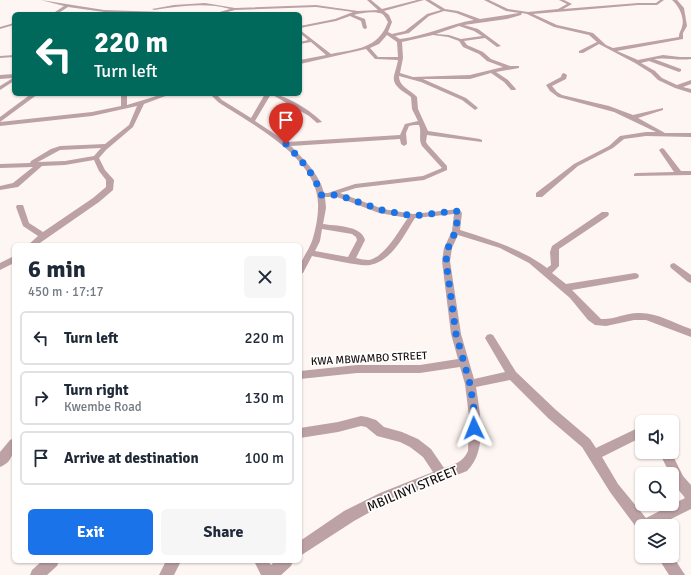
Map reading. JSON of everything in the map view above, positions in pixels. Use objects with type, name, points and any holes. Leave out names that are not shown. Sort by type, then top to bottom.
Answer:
[{"type":"street","points":[[44,0],[58,1],[67,6],[103,12]]},
{"type":"street","points":[[369,0],[387,16],[390,22],[389,34]]},
{"type":"street","points":[[222,12],[235,9],[322,6],[358,12],[381,11],[422,0]]},
{"type":"street","points":[[427,0],[444,10],[457,12],[480,21]]},
{"type":"street","points":[[486,0],[507,10],[528,13],[638,4],[655,5],[662,0]]},
{"type":"street","points":[[558,10],[570,4],[568,1],[561,0]]},
{"type":"street","points":[[612,50],[682,38],[681,33],[685,26],[682,6],[674,0]]},
{"type":"street","points":[[145,12],[187,3],[209,2],[225,5],[235,9]]},
{"type":"street","points":[[57,12],[67,6]]},
{"type":"street","points":[[302,62],[366,48],[377,43],[389,34],[407,32],[428,15],[444,10]]},
{"type":"street","points":[[302,27],[336,20],[358,12]]},
{"type":"street","points":[[389,34],[399,41],[417,39],[447,28],[516,15],[522,12]]},
{"type":"street","points":[[528,13],[556,26],[590,34],[612,50],[637,62],[660,78],[677,87],[691,91]]},
{"type":"street","points":[[350,15],[363,20],[365,28]]},
{"type":"street","points":[[0,28],[12,25]]},
{"type":"street","points":[[459,25],[476,30],[499,46]]},
{"type":"street","points":[[685,26],[691,27]]},
{"type":"street","points":[[302,33],[328,55]]},
{"type":"street","points":[[434,34],[449,36],[461,40],[485,37]]},
{"type":"street","points":[[461,40],[465,46],[510,69]]},
{"type":"street","points":[[302,43],[311,41]]},
{"type":"street","points":[[399,41],[401,51],[399,59],[400,65],[396,79],[397,83],[414,97],[415,109],[429,135],[480,141]]},
{"type":"street","points":[[581,52],[600,42]]},
{"type":"street","points":[[366,48],[377,58],[399,59]]},
{"type":"street","points":[[0,57],[12,56]]},
{"type":"street","points":[[637,62],[663,56],[691,58]]},
{"type":"street","points":[[649,59],[679,70]]},
{"type":"street","points":[[414,78],[470,77],[491,71],[517,67]]},
{"type":"street","points":[[491,71],[506,81],[513,89]]},
{"type":"street","points":[[397,74],[414,78],[464,99],[475,108]]},
{"type":"street","points":[[564,75],[564,78],[549,85],[550,89],[567,98],[600,105],[633,117],[663,134]]},
{"type":"street","points":[[0,77],[12,77]]},
{"type":"street","points":[[0,88],[12,79]]},
{"type":"street","points":[[677,87],[691,82]]},
{"type":"street","points":[[0,120],[32,96]]},
{"type":"street","points":[[124,96],[124,106]]},
{"type":"street","points":[[0,124],[92,114],[142,103],[162,96]]},
{"type":"street","points":[[215,96],[220,101],[286,144],[311,172],[318,184],[322,208],[319,226],[316,241],[302,267]]},
{"type":"street","points":[[252,122],[267,96]]},
{"type":"street","points":[[278,96],[311,115],[319,122]]},
{"type":"street","points":[[0,166],[40,164],[96,158],[132,125],[136,112],[142,103]]},
{"type":"street","points":[[633,117],[660,110]]},
{"type":"street","points":[[404,144],[402,137],[407,125],[412,123],[423,126]]},
{"type":"street","points":[[321,195],[355,186],[424,178],[445,169],[445,167],[425,146],[423,142],[423,126]]},
{"type":"street","points":[[539,195],[576,165],[611,146],[622,137],[646,134],[691,135]]},
{"type":"street","points":[[286,144],[402,137]]},
{"type":"street","points":[[26,165],[43,159],[53,150],[60,148],[108,146]]},
{"type":"street","points":[[662,150],[679,174]]},
{"type":"street","points":[[34,243],[96,200],[110,188],[110,180],[102,171],[96,158]]},
{"type":"street","points":[[0,188],[15,185],[40,164]]},
{"type":"street","points":[[636,175],[691,173]]},
{"type":"street","points":[[310,253],[368,263],[380,259],[386,254],[413,216],[382,210],[338,195],[329,194]]},
{"type":"street","points":[[20,207],[26,224],[43,236]]},
{"type":"street","name":"MBILINYI STREET","points":[[302,548],[349,516],[384,497],[463,467],[470,460],[474,451],[475,416],[470,384],[456,334],[446,261],[448,248],[456,230],[458,212],[413,216]]},
{"type":"street","points":[[546,273],[555,266],[555,248],[605,214]]},
{"type":"street","points":[[319,226],[354,232],[360,236],[360,240],[351,260]]},
{"type":"street","points":[[456,230],[518,253],[578,298],[593,319],[599,323],[604,324],[627,317],[640,316],[691,333]]},
{"type":"street","points":[[0,267],[12,260]]},
{"type":"street","points":[[674,266],[691,280]]},
{"type":"street","points":[[565,288],[588,282],[635,276]]},
{"type":"street","points":[[490,338],[512,375],[552,414],[586,443],[614,488],[638,519]]},
{"type":"street","name":"KWA MBWAMBO STREET","points":[[302,375],[356,369],[420,369],[463,362]]},
{"type":"street","points":[[470,384],[512,375]]},
{"type":"street","points":[[302,433],[338,427],[361,421],[367,422],[372,424],[381,432],[402,437],[414,443],[427,453],[442,475]]},
{"type":"street","points":[[594,455],[635,435]]},
{"type":"street","points":[[0,461],[12,446]]},
{"type":"street","points":[[668,459],[679,480],[691,495]]},
{"type":"street","points":[[656,519],[691,502]]},
{"type":"street","points":[[37,575],[50,563]]},
{"type":"street","points":[[166,575],[173,563]]},
{"type":"street","points":[[262,563],[269,575],[284,563]]},
{"type":"street","points":[[669,563],[678,575]]},
{"type":"route","points":[[286,144],[311,172],[318,184],[321,195],[338,195],[382,210],[413,216],[458,212],[456,230],[446,254],[446,261],[456,334],[470,384],[475,416],[474,428]]}]
